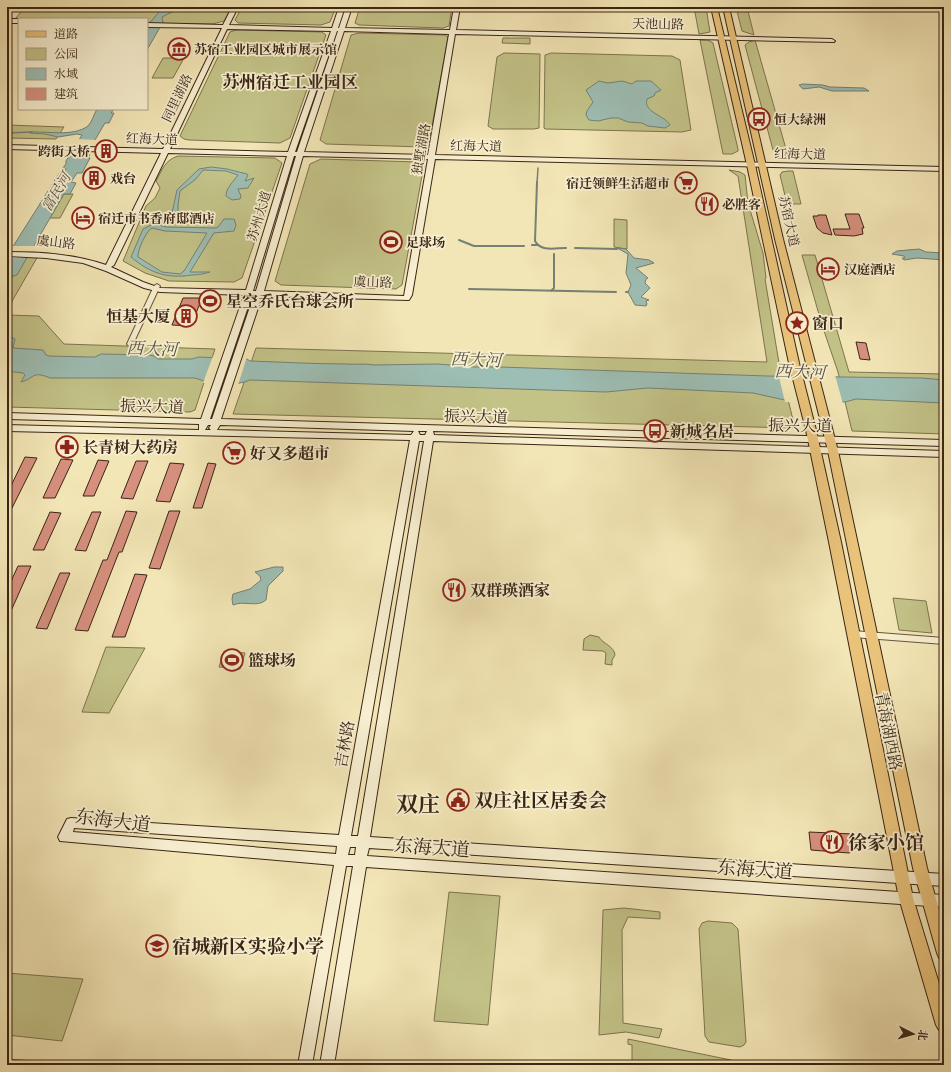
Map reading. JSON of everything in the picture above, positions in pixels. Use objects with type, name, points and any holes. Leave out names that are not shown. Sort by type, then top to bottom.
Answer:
[{"type":"main road","name":"苏宿大道","points":[[714,7],[794,363],[813,440]]},
{"type":"main road","name":"苏宿大道","points":[[726,7],[779,239],[812,363],[830,441]]},
{"type":"main road","name":"青海湖西路","points":[[813,440],[835,542],[901,876],[906,898],[944,1025]]},
{"type":"main road","name":"青海湖西路","points":[[830,441],[923,878],[944,952]]},
{"type":"street","name":"同里湖路","points":[[110,265],[235,7]]},
{"type":"street","name":"苏州大道","points":[[212,434],[259,292],[339,28],[342,7]]},
{"type":"street","name":"苏州大道","points":[[200,434],[249,291],[292,152],[339,28],[350,7]]},
{"type":"street","name":"独墅湖路","points":[[408,295],[457,7]]},
{"type":"street","points":[[7,21],[18,22]]},
{"type":"street","name":"天池山路","points":[[148,24],[657,34],[832,40]]},
{"type":"street","name":"红海大道","points":[[7,142],[58,146]]},
{"type":"street","name":"红海大道","points":[[7,147],[58,146],[750,162],[944,169]]},
{"type":"street","name":"红海大道","points":[[762,163],[944,164]]},
{"type":"street","name":"虞山路","points":[[7,252],[71,255],[110,265],[156,288]]},
{"type":"street","name":"虞山路","points":[[30,252],[91,263],[110,269],[139,285],[156,288],[406,298],[408,295]]},
{"type":"street","points":[[130,344],[156,288]]},
{"type":"street","name":"振兴大道","points":[[7,416],[216,422],[416,434]]},
{"type":"street","name":"振兴大道","points":[[7,428],[200,434],[430,434],[944,443]]},
{"type":"street","name":"吉林路","points":[[305,1065],[416,434]]},
{"type":"street","points":[[327,1065],[365,841],[430,434]]},
{"type":"street","name":"振兴大道","points":[[830,441],[944,454]]},
{"type":"street","points":[[853,634],[872,637],[944,641]]},
{"type":"street","name":"东海大道","points":[[944,880],[71,823],[64,837],[341,860],[944,901]]},
{"type":"green space","points":[[25,7],[232,7],[224,21],[212,24],[148,23],[148,18],[15,19]]},
{"type":"green space","points":[[242,7],[336,7],[330,22],[321,25],[238,23],[235,20]]},
{"type":"green space","points":[[360,7],[452,7],[449,26],[443,28],[359,25],[355,23]]},
{"type":"green space","points":[[694,7],[706,7],[710,32],[699,34]]},
{"type":"green space","points":[[736,7],[747,7],[754,35],[742,31]]},
{"type":"green space","points":[[236,30],[322,32],[326,35],[290,138],[280,143],[189,140],[180,136],[230,32]]},
{"type":"green space","points":[[359,33],[445,35],[448,37],[429,143],[423,147],[326,144],[320,140],[351,35]]},
{"type":"green space","points":[[503,38],[530,38],[530,44],[502,43]]},
{"type":"green space","points":[[700,40],[708,40],[713,43],[738,149],[738,151],[732,154],[723,154]]},
{"type":"green space","points":[[755,40],[788,156],[779,154],[773,150],[745,45]]},
{"type":"green space","points":[[504,53],[540,54],[539,128],[493,129],[488,126],[497,57]]},
{"type":"green space","points":[[551,53],[672,56],[680,60],[691,130],[682,132],[545,129],[545,55]]},
{"type":"green space","points":[[163,58],[184,58],[173,78],[152,78]]},
{"type":"green space","points":[[7,125],[64,127],[56,139],[7,138]]},
{"type":"green space","points":[[178,156],[275,158],[282,163],[242,278],[234,282],[169,281],[145,273],[123,261],[146,206],[155,198],[160,188],[156,181],[160,173],[170,160]]},
{"type":"green space","points":[[321,159],[418,162],[424,165],[402,285],[396,289],[281,285],[275,281],[310,164]]},
{"type":"green space","points":[[729,170],[740,172],[745,175],[748,203],[763,253],[765,279],[779,363],[795,428],[233,414],[256,348],[767,362],[738,176]]},
{"type":"green space","points":[[793,171],[801,204],[787,204],[780,175],[782,172]]},
{"type":"green space","points":[[64,194],[73,194],[60,218],[50,218]]},
{"type":"green space","points":[[614,219],[627,220],[627,249],[614,247]]},
{"type":"green space","points":[[802,255],[815,255],[849,372],[944,374],[944,434],[852,431],[838,372],[822,325]]},
{"type":"green space","points":[[7,256],[38,256],[7,310]]},
{"type":"green space","points":[[7,315],[39,316],[64,344],[215,349],[195,410],[190,412],[7,407]]},
{"type":"green space","points":[[893,598],[926,601],[932,633],[899,630]]},
{"type":"green space","points":[[590,635],[599,637],[613,649],[615,655],[612,660],[612,665],[605,664],[606,653],[603,651],[583,650],[584,639]]},
{"type":"green space","points":[[106,647],[145,648],[109,713],[82,712]]},
{"type":"green space","name":"篮球场","points":[[224,651],[245,653],[240,669],[219,667]]},
{"type":"green space","points":[[449,892],[500,896],[488,1025],[434,1021]]},
{"type":"green space","points":[[624,908],[660,912],[660,919],[628,917],[622,930],[623,1023],[662,1029],[659,1038],[626,1032],[599,1035],[603,910]]},
{"type":"green space","points":[[708,921],[732,923],[738,929],[746,1042],[740,1047],[709,1042],[705,1036],[699,929],[702,923]]},
{"type":"green space","points":[[7,973],[83,979],[62,1041],[7,1035]]},
{"type":"green space","points":[[628,1039],[731,1060],[731,1065],[632,1065],[632,1045],[628,1044]]},
{"type":"green space","points":[[7,1059],[89,1065],[7,1065]]},
{"type":"water","points":[[156,7],[173,7],[176,10],[162,17],[163,22],[148,48],[148,25],[159,12]]},
{"type":"water","points":[[599,81],[608,83],[622,81],[632,84],[636,81],[651,81],[661,90],[655,93],[654,96],[647,99],[648,107],[670,125],[665,128],[648,126],[642,123],[628,122],[618,118],[598,121],[589,120],[586,115],[593,102],[586,90]]},
{"type":"water","points":[[799,85],[823,85],[830,87],[864,88],[869,91],[832,91],[819,87],[803,89]]},
{"type":"water","name":"富民河","points":[[97,110],[113,110],[111,113],[114,113],[109,123],[105,123],[86,155],[90,155],[88,157],[90,158],[82,173],[77,173],[71,182],[76,183],[70,194],[64,194],[17,275],[10,277],[7,282],[7,256],[60,172],[66,170],[65,168],[62,169],[82,135],[77,134],[58,137],[29,132],[59,133],[75,131],[88,126]]},
{"type":"water","points":[[211,167],[227,169],[247,174],[248,175],[245,181],[254,178],[248,188],[238,189],[241,196],[240,199],[232,200],[226,196],[227,190],[238,175],[226,171],[203,170],[196,179],[180,191],[178,212],[176,215],[159,225],[166,227],[215,228],[218,227],[224,219],[234,219],[236,225],[234,231],[214,233],[190,272],[210,272],[199,275],[183,276],[159,274],[138,263],[131,257],[143,229],[170,216],[177,190],[199,169]],"holes":[[[152,228],[165,231],[207,233],[184,271],[180,274],[162,272],[138,257],[142,241]]]},
{"type":"water","points":[[617,248],[626,249],[634,258],[649,260],[654,263],[636,268],[648,278],[646,279],[645,283],[650,288],[641,297],[649,300],[646,301],[646,306],[635,305],[628,292],[631,285],[626,273],[628,254]]},
{"type":"water","points":[[919,249],[926,252],[944,253],[944,260],[917,258],[904,260],[902,258],[905,258],[904,256],[892,254],[897,251]]},
{"type":"water","points":[[7,335],[15,339],[13,348],[43,350],[46,355],[49,356],[95,357],[101,354],[150,355],[158,359],[192,359],[199,357],[322,364],[438,364],[474,367],[767,376],[922,378],[944,380],[944,403],[856,399],[845,402],[789,401],[753,393],[648,388],[606,392],[250,380],[223,384],[195,378],[50,378],[40,375],[36,375],[21,382],[25,375],[23,373],[7,371]]},
{"type":"water","points":[[274,567],[283,567],[283,571],[268,586],[266,600],[255,604],[242,603],[233,605],[233,594],[250,589],[261,580],[260,576],[255,572]]},
{"type":"pier","points":[[77,139],[97,140],[89,153],[91,154],[67,154]]},
{"type":"pier","points":[[12,246],[36,246],[29,258],[7,258],[7,254]]},
{"type":"pier","points":[[213,356],[247,357],[238,385],[203,383]]},
{"type":"pier","points":[[778,373],[835,375],[843,404],[785,402]]},
{"type":"building","points":[[845,214],[859,214],[864,228],[862,228],[863,234],[854,236],[835,235],[833,229],[850,229]]},
{"type":"building","points":[[826,215],[832,235],[823,233],[817,228],[813,216]]},
{"type":"building","name":"恒基大厦","points":[[183,298],[202,298],[191,326],[172,325]]},
{"type":"building","points":[[856,342],[866,343],[870,360],[860,359]]},
{"type":"building","points":[[25,457],[37,458],[7,518],[7,494]]},
{"type":"building","points":[[61,459],[73,460],[55,498],[43,498]]},
{"type":"building","points":[[98,460],[109,461],[94,496],[83,496]]},
{"type":"building","points":[[136,461],[148,461],[133,499],[121,498]]},
{"type":"building","points":[[170,463],[184,464],[170,502],[156,501]]},
{"type":"building","points":[[208,463],[216,464],[202,508],[193,508]]},
{"type":"building","points":[[126,511],[137,512],[122,552],[119,552],[88,631],[75,630],[103,560],[107,560]]},
{"type":"building","points":[[169,511],[180,511],[160,569],[149,568]]},
{"type":"building","points":[[50,512],[61,513],[44,550],[33,550]]},
{"type":"building","points":[[92,512],[101,512],[86,551],[75,550]]},
{"type":"building","points":[[18,566],[31,566],[7,620],[7,590]]},
{"type":"building","points":[[60,573],[70,573],[47,629],[36,628]]},
{"type":"building","points":[[135,574],[147,575],[125,637],[112,637]]},
{"type":"building","name":"徐家小馆","points":[[809,832],[853,834],[856,849],[849,853],[811,850]]},
{"type":"waterway","points":[[7,133],[32,132]]},
{"type":"waterway","points":[[537,183],[538,168]]},
{"type":"waterway","points":[[537,182],[535,241],[541,247],[545,248],[566,248]]},
{"type":"waterway","points":[[459,240],[474,246],[524,246]]},
{"type":"waterway","points":[[532,245],[537,245]]},
{"type":"waterway","points":[[575,248],[617,249]]},
{"type":"waterway","points":[[551,291],[554,288],[554,254]]},
{"type":"waterway","points":[[469,289],[551,291]]},
{"type":"waterway","points":[[551,291],[616,292]]},
{"type":"place","name":"苏宿工业园区城市展示馆","points":[[179,49]]},
{"type":"place","name":"恒大绿洲","points":[[759,119]]},
{"type":"place","name":"跨街天桥","points":[[106,151]]},
{"type":"place","name":"戏台","points":[[94,178]]},
{"type":"place","name":"宿迁领鲜生活超市","points":[[686,183]]},
{"type":"place","name":"必胜客","points":[[707,204]]},
{"type":"place","name":"宿迁市书香府邸酒店","points":[[83,218]]},
{"type":"place","name":"足球场","points":[[391,242]]},
{"type":"place","name":"汉庭酒店","points":[[828,269]]},
{"type":"place","name":"星空乔氏台球会所","points":[[210,301]]},
{"type":"place","name":"恒基大厦","points":[[186,316]]},
{"type":"place","name":"窗口","points":[[797,323]]},
{"type":"place","name":"新城名居","points":[[655,431]]},
{"type":"place","name":"长青树大药房","points":[[67,447]]},
{"type":"place","name":"好又多超市","points":[[234,453]]},
{"type":"place","name":"双群瑛酒家","points":[[454,590]]},
{"type":"place","name":"篮球场","points":[[232,660]]},
{"type":"place","name":"双庄社区居委会","points":[[458,800]]},
{"type":"place","name":"徐家小馆","points":[[832,842]]},
{"type":"place","name":"宿城新区实验小学","points":[[157,946]]},
{"type":"district","name":"苏州宿迁工业园区","points":[[290,81]]},
{"type":"district","name":"双庄","points":[[418,804]]},
{"type":"water label","name":"西大河","points":[[152,348]]},
{"type":"water label","name":"西大河","points":[[476,359]]},
{"type":"water label","name":"西大河","points":[[800,371]]}]
